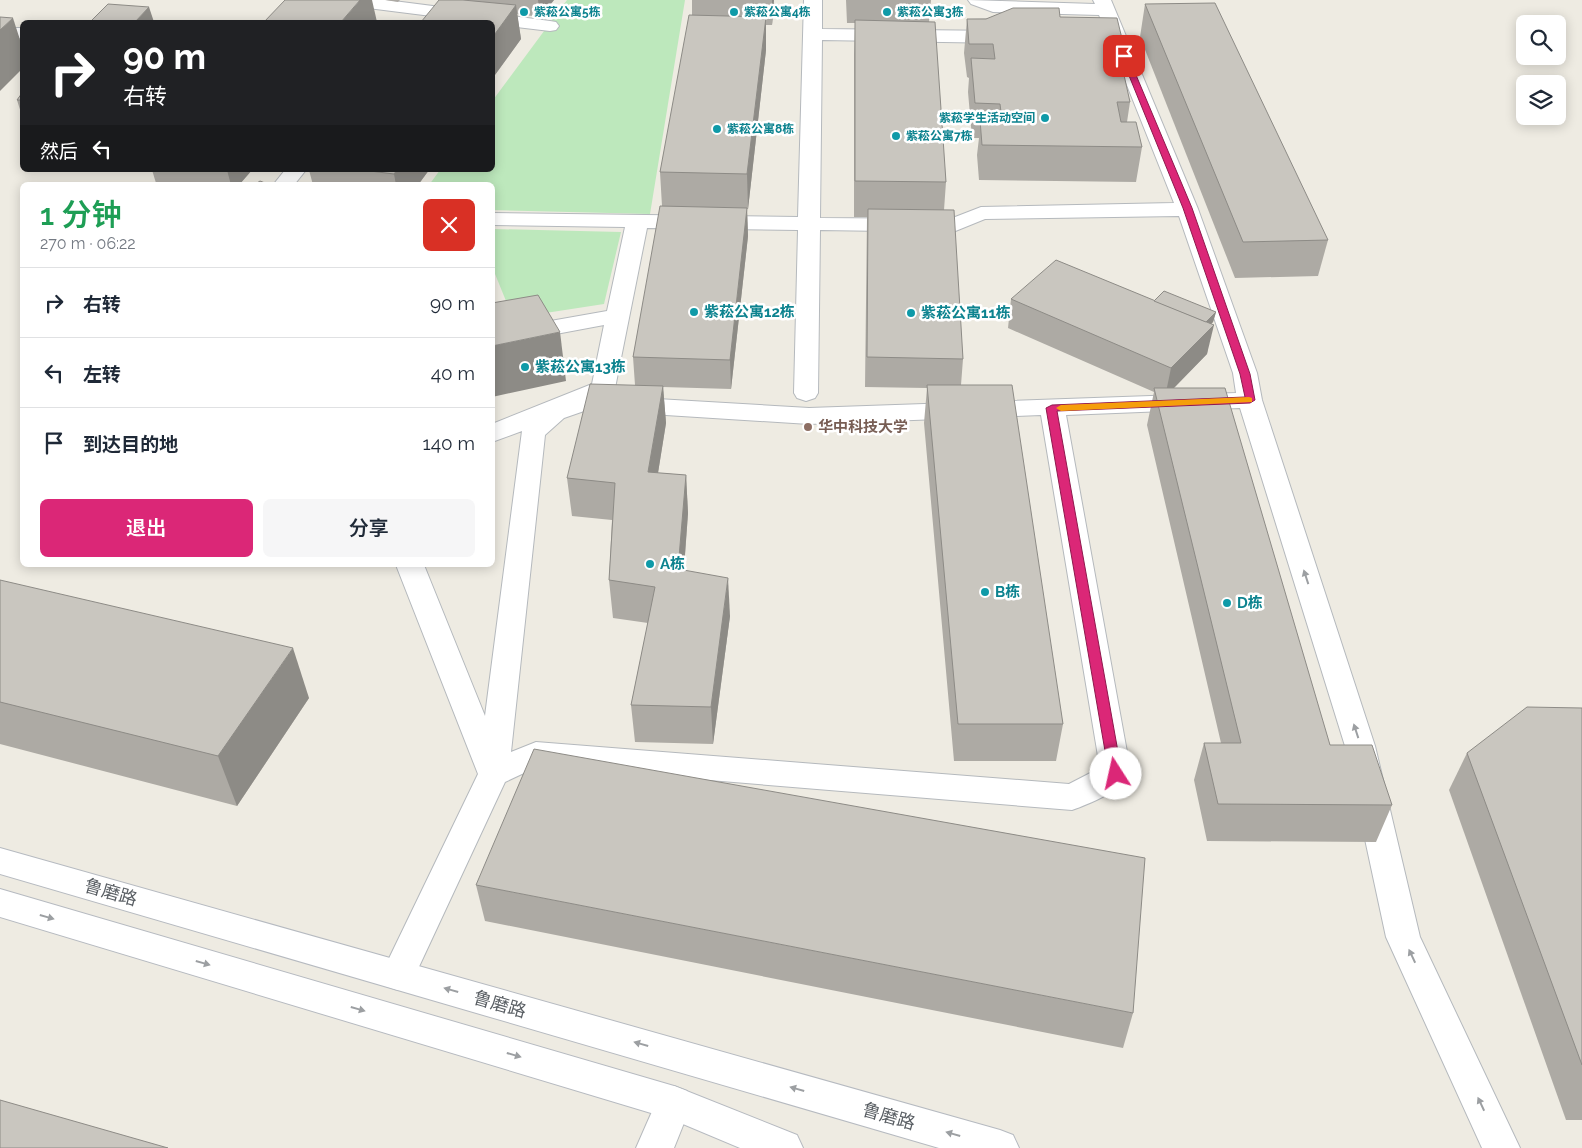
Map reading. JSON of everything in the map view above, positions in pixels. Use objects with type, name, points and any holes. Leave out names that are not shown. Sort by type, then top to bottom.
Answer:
[{"type":"street","points":[[344,0],[550,26]]},
{"type":"street","points":[[806,393],[813,0]]},
{"type":"street","points":[[976,0],[993,7],[1104,5],[1108,39],[1187,208],[1245,374],[1250,400],[1360,746],[1403,937],[1501,1148]]},
{"type":"street","points":[[0,34],[20,33]]},
{"type":"street","points":[[812,34],[1019,37]]},
{"type":"street","points":[[286,182],[294,172]]},
{"type":"street","points":[[495,219],[952,226],[981,212],[1187,208]]},
{"type":"street","points":[[495,433],[603,388],[637,222]]},
{"type":"street","points":[[495,333],[497,338],[618,316]]},
{"type":"street","points":[[398,975],[492,774],[533,432],[555,412],[585,402],[809,416],[1250,400]]},
{"type":"street","points":[[492,774],[536,754],[1072,798],[1116,774],[1052,408]]},
{"type":"street","points":[[411,567],[492,774]]},
{"type":"street","name":"鲁磨路","points":[[0,861],[1000,1148]]},
{"type":"street","points":[[0,903],[674,1103],[784,1148]]},
{"type":"street","points":[[655,1148],[674,1103]]},
{"type":"green space","points":[[567,0],[685,0],[650,214],[495,210],[495,182],[431,182],[439,172],[495,172],[495,97]]},
{"type":"green space","points":[[495,229],[621,232],[604,304],[513,318],[495,274]]},
{"type":"building","points":[[285,0],[360,0],[343,20],[266,20]]},
{"type":"building","points":[[439,0],[463,0],[516,5],[495,34],[495,20],[423,20]]},
{"type":"building","points":[[1215,3],[1328,240],[1243,242],[1145,4]]},
{"type":"building","points":[[108,4],[149,7],[137,20],[92,20]]},
{"type":"building","name":"紫菘学生活动空间","points":[[1013,8],[1059,8],[1060,17],[1117,18],[1124,47],[1105,47],[1109,66],[1122,66],[1130,102],[1117,102],[1121,122],[1136,122],[1142,147],[982,145],[980,120],[1002,120],[1000,104],[975,103],[971,58],[995,59],[993,44],[969,44],[967,19],[986,19]]},
{"type":"building","name":"紫菘公寓8栋","points":[[689,15],[766,17],[747,174],[660,172]]},
{"type":"building","points":[[0,17],[13,18],[0,30]]},
{"type":"building","name":"紫菘公寓7栋","points":[[855,20],[935,22],[946,182],[855,181]]},
{"type":"building","points":[[378,172],[396,172],[394,174]]},
{"type":"building","name":"紫菘公寓12栋","points":[[660,206],[747,208],[730,360],[633,357]]},
{"type":"building","name":"紫菘公寓11栋","points":[[868,209],[954,210],[963,359],[867,357]]},
{"type":"building","points":[[1056,260],[1214,325],[1171,368],[1011,299]]},
{"type":"building","points":[[1164,291],[1216,312],[1206,322],[1154,301]]},
{"type":"building","points":[[538,295],[560,332],[495,345],[495,302]]},
{"type":"building","name":"A栋","points":[[590,384],[663,386],[648,472],[686,475],[678,569],[728,578],[711,707],[631,705],[655,587],[609,580],[615,483],[567,478]]},
{"type":"building","name":"B栋","points":[[927,385],[1012,385],[1063,724],[958,724]]},
{"type":"building","name":"D栋","points":[[1154,388],[1225,388],[1330,745],[1372,745],[1392,805],[1218,804],[1204,743],[1241,743]]},
{"type":"building","points":[[0,580],[293,648],[218,756],[0,702]]},
{"type":"building","points":[[1527,707],[1582,708],[1582,1065],[1467,753]]},
{"type":"building","points":[[534,749],[1145,858],[1133,1013],[476,885]]},
{"type":"building","points":[[0,1100],[168,1148],[0,1148]]},
{"type":"slow traffic","points":[[1061,408],[1249,400]]},
{"type":"place","name":"紫菘公寓5栋","points":[[524,12]]},
{"type":"place","name":"紫菘公寓4栋","points":[[734,12]]},
{"type":"place","name":"紫菘公寓3栋","points":[[887,12]]},
{"type":"place","name":"紫菘学生活动空间","points":[[1045,118]]},
{"type":"place","name":"紫菘公寓8栋","points":[[717,129]]},
{"type":"place","name":"紫菘公寓7栋","points":[[896,136]]},
{"type":"place","name":"紫菘公寓12栋","points":[[694,312]]},
{"type":"place","name":"紫菘公寓11栋","points":[[911,313]]},
{"type":"place","name":"紫菘公寓13栋","points":[[525,367]]},
{"type":"place","name":"华中科技大学","points":[[808,427]]},
{"type":"place","name":"A栋","points":[[650,564]]},
{"type":"place","name":"B栋","points":[[985,592]]},
{"type":"place","name":"D栋","points":[[1227,603]]},
{"type":"route","points":[[1116,774],[1052,408],[1250,400],[1245,374],[1187,208],[1124,56]]}]
